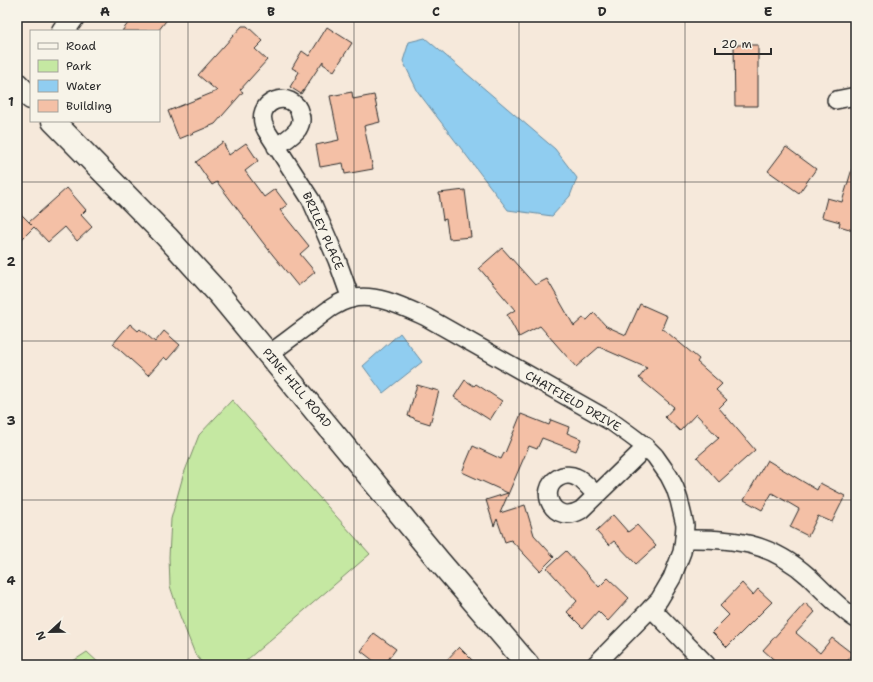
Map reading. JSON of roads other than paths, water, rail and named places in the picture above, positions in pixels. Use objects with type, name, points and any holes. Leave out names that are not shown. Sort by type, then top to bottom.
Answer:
[{"type":"street","points":[[63,30],[73,17]]},
{"type":"street","points":[[836,100],[856,96]]},
{"type":"street","name":"PINE HILL ROAD","points":[[55,122],[167,237],[218,294],[439,561],[528,665]]},
{"type":"street","name":"BRILEY PLACE","points":[[276,147],[311,200],[337,260],[351,299]]},
{"type":"street","name":"CHATFIELD DRIVE","points":[[269,354],[326,311],[340,303],[359,298],[372,298],[388,301],[426,317],[612,422],[646,447],[655,456],[669,476],[675,488],[685,525],[682,552],[672,578],[659,600],[595,665]]},
{"type":"street","points":[[596,495],[646,447]]},
{"type":"street","points":[[684,539],[709,538],[728,540],[750,544],[769,551],[789,561],[836,604],[856,619]]},
{"type":"street","points":[[651,608],[707,665]]},
{"type":"water","points":[[425,38],[555,149],[577,178],[570,196],[552,216],[508,210],[418,92],[403,61],[409,42]]},
{"type":"water","points":[[400,333],[422,362],[383,393],[363,366]]}]
